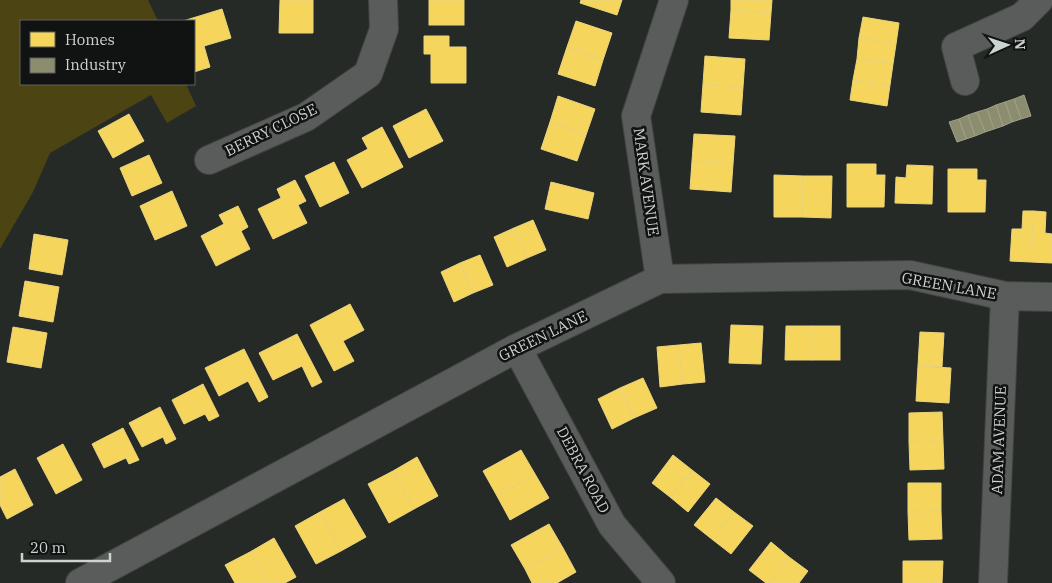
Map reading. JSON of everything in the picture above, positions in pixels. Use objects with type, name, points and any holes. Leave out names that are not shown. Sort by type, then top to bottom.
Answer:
[{"type":"street","name":"BERRY CLOSE","points":[[209,160],[306,117],[368,74],[384,29],[383,0]]},
{"type":"street","name":"MARK AVENUE","points":[[660,279],[636,116],[674,0]]},
{"type":"street","points":[[965,81],[956,48],[1022,17],[1039,0]]},
{"type":"street","name":"GREEN LANE","points":[[80,583],[517,348],[660,279],[910,275],[1005,296],[1052,297]]},
{"type":"street","name":"ADAM AVENUE","points":[[993,583],[1005,296]]},
{"type":"street","name":"DEBRA ROAD","points":[[517,348],[612,525],[661,583]]},
{"type":"shaded area","points":[[0,0],[148,0],[158,20],[20,20],[20,85],[186,85],[196,106],[167,123],[151,95],[50,153],[33,192],[0,249]]},
{"type":"building: Homes","points":[[280,0],[313,0],[313,33],[279,33]]},
{"type":"building: Homes","points":[[429,0],[464,0],[464,25],[429,25]]},
{"type":"building: Homes","points":[[581,0],[622,0],[617,15],[580,3]]},
{"type":"building: Homes","points":[[731,0],[772,0],[771,13],[731,10]]},
{"type":"building: Homes","points":[[222,9],[231,38],[204,46],[210,67],[195,72],[195,20],[186,20]]},
{"type":"building: Homes","points":[[731,10],[771,13],[769,40],[729,38]]},
{"type":"building: Homes","points":[[863,17],[899,23],[896,44],[859,38]]},
{"type":"building: Homes","points":[[576,21],[612,33],[603,60],[567,47]]},
{"type":"building: Homes","points":[[424,36],[449,36],[449,47],[466,47],[466,83],[431,83],[431,54],[424,54]]},
{"type":"building: Homes","points":[[859,38],[896,44],[893,64],[857,59]]},
{"type":"building: Homes","points":[[567,47],[603,60],[595,86],[558,74]]},
{"type":"building: Homes","points":[[705,56],[745,59],[743,87],[703,84]]},
{"type":"building: Homes","points":[[857,59],[893,64],[890,85],[853,80]]},
{"type":"building: Homes","points":[[853,80],[890,85],[887,106],[850,100]]},
{"type":"building: Homes","points":[[703,84],[743,87],[741,115],[701,112]]},
{"type":"building: Homes","points":[[558,96],[595,109],[586,135],[550,122]]},
{"type":"building: Homes","points":[[426,109],[443,141],[409,158],[393,126]]},
{"type":"building: Homes","points":[[129,114],[144,141],[113,158],[98,131]]},
{"type":"building: Homes","points":[[550,122],[586,135],[577,161],[541,149]]},
{"type":"building: Homes","points":[[382,127],[403,167],[362,188],[347,160],[368,149],[362,138]]},
{"type":"building: Homes","points":[[694,134],[735,136],[733,164],[692,161]]},
{"type":"building: Homes","points":[[149,155],[162,183],[132,196],[120,168]]},
{"type":"building: Homes","points":[[692,161],[733,164],[731,192],[690,189]]},
{"type":"building: Homes","points":[[334,162],[349,193],[320,207],[305,176]]},
{"type":"building: Homes","points":[[847,164],[876,164],[876,175],[885,175],[884,207],[847,207]]},
{"type":"building: Homes","points":[[907,165],[933,166],[932,204],[895,203],[896,177],[906,178]]},
{"type":"building: Homes","points":[[948,169],[977,169],[977,180],[986,180],[985,212],[948,212]]},
{"type":"building: Homes","points":[[774,175],[803,176],[802,217],[774,217]]},
{"type":"building: Homes","points":[[803,176],[832,176],[831,218],[802,217]]},
{"type":"building: Homes","points":[[295,180],[306,201],[298,205],[307,223],[273,239],[258,209],[281,198],[277,189]]},
{"type":"building: Homes","points":[[551,182],[594,193],[588,219],[545,209]]},
{"type":"building: Homes","points":[[172,191],[187,226],[155,240],[140,206]]},
{"type":"building: Homes","points":[[238,206],[248,227],[241,231],[250,249],[216,266],[201,236],[224,224],[219,215]]},
{"type":"building: Homes","points":[[1023,211],[1034,211],[1031,262],[1010,261],[1012,229],[1022,229]]},
{"type":"building: Homes","points":[[1034,211],[1046,212],[1045,233],[1052,234],[1052,263],[1031,262]]},
{"type":"building: Homes","points":[[533,220],[546,250],[527,258],[514,228]]},
{"type":"building: Homes","points":[[514,228],[527,258],[507,267],[494,237]]},
{"type":"building: Homes","points":[[34,234],[68,240],[62,275],[29,269]]},
{"type":"building: Homes","points":[[480,255],[493,285],[473,293],[460,263]]},
{"type":"building: Homes","points":[[460,263],[473,293],[454,302],[441,272]]},
{"type":"building: Homes","points":[[25,281],[59,287],[53,322],[19,316]]},
{"type":"building: Homes","points":[[350,304],[364,330],[343,341],[354,361],[334,371],[310,325]]},
{"type":"building: Homes","points":[[731,325],[763,326],[761,364],[729,363]]},
{"type":"building: Homes","points":[[786,326],[812,326],[812,360],[785,360]]},
{"type":"building: Homes","points":[[812,326],[840,326],[840,360],[812,360]]},
{"type":"building: Homes","points":[[13,327],[47,333],[41,368],[7,362]]},
{"type":"building: Homes","points":[[920,332],[944,333],[942,367],[918,366]]},
{"type":"building: Homes","points":[[297,334],[322,382],[312,387],[302,366],[273,380],[259,353]]},
{"type":"building: Homes","points":[[701,343],[705,382],[683,384],[679,345]]},
{"type":"building: Homes","points":[[679,345],[683,384],[660,387],[657,347]]},
{"type":"building: Homes","points":[[244,349],[268,397],[259,402],[248,381],[219,396],[205,368]]},
{"type":"building: Homes","points":[[918,366],[951,368],[949,403],[916,401]]},
{"type":"building: Homes","points":[[643,378],[657,408],[634,418],[620,388]]},
{"type":"building: Homes","points":[[203,384],[219,416],[209,421],[205,414],[184,424],[172,400]]},
{"type":"building: Homes","points":[[620,388],[634,418],[612,429],[598,399]]},
{"type":"building: Homes","points":[[160,407],[176,439],[166,444],[163,437],[142,447],[129,423]]},
{"type":"building: Homes","points":[[942,412],[943,441],[909,442],[909,413]]},
{"type":"building: Homes","points":[[123,428],[139,460],[129,464],[126,458],[104,468],[92,444]]},
{"type":"building: Homes","points":[[943,441],[944,469],[910,470],[909,442]]},
{"type":"building: Homes","points":[[63,444],[82,480],[56,494],[37,458]]},
{"type":"building: Homes","points":[[521,450],[535,474],[497,496],[483,471]]},
{"type":"building: Homes","points":[[673,455],[692,470],[670,497],[652,483]]},
{"type":"building: Homes","points":[[417,457],[438,496],[414,509],[393,471]]},
{"type":"building: Homes","points":[[15,469],[33,505],[7,519],[0,505],[0,477]]},
{"type":"building: Homes","points":[[692,470],[710,484],[688,512],[670,497]]},
{"type":"building: Homes","points":[[393,471],[414,509],[389,523],[368,484]]},
{"type":"building: Homes","points":[[535,474],[549,498],[510,520],[497,496]]},
{"type":"building: Homes","points":[[908,483],[941,483],[941,511],[908,512]]},
{"type":"building: Homes","points":[[716,498],[734,512],[713,540],[694,525]]},
{"type":"building: Homes","points":[[344,499],[366,537],[341,551],[320,512]]},
{"type":"building: Homes","points":[[941,511],[942,539],[909,540],[908,512]]},
{"type":"building: Homes","points":[[320,512],[341,551],[316,564],[295,526]]},
{"type":"building: Homes","points":[[734,512],[753,526],[731,554],[713,540]]},
{"type":"building: Homes","points":[[549,524],[563,548],[525,569],[511,545]]},
{"type":"building: Homes","points":[[274,538],[296,577],[285,583],[267,583],[250,552]]},
{"type":"building: Homes","points":[[771,542],[789,557],[769,583],[766,583],[749,570]]},
{"type":"building: Homes","points":[[563,548],[576,572],[557,583],[532,583],[525,569]]},
{"type":"building: Homes","points":[[250,552],[267,583],[235,583],[225,565]]},
{"type":"building: Homes","points":[[789,557],[808,571],[799,583],[769,583]]},
{"type":"building: Homes","points":[[903,561],[943,561],[942,583],[903,583]]},
{"type":"building: Industry","points":[[1024,95],[1031,116],[1021,119],[1014,99]]},
{"type":"building: Industry","points":[[1014,99],[1021,119],[1012,122],[1005,102]]},
{"type":"building: Industry","points":[[1005,102],[1012,122],[1003,126],[996,105]]},
{"type":"building: Industry","points":[[996,105],[1003,126],[994,129],[987,109]]},
{"type":"building: Industry","points":[[987,109],[994,129],[985,132],[977,112]]},
{"type":"building: Industry","points":[[977,112],[985,132],[975,136],[968,115]]},
{"type":"building: Industry","points":[[968,115],[975,136],[966,139],[959,119]]},
{"type":"building: Industry","points":[[959,119],[966,139],[957,142],[949,122]]}]
